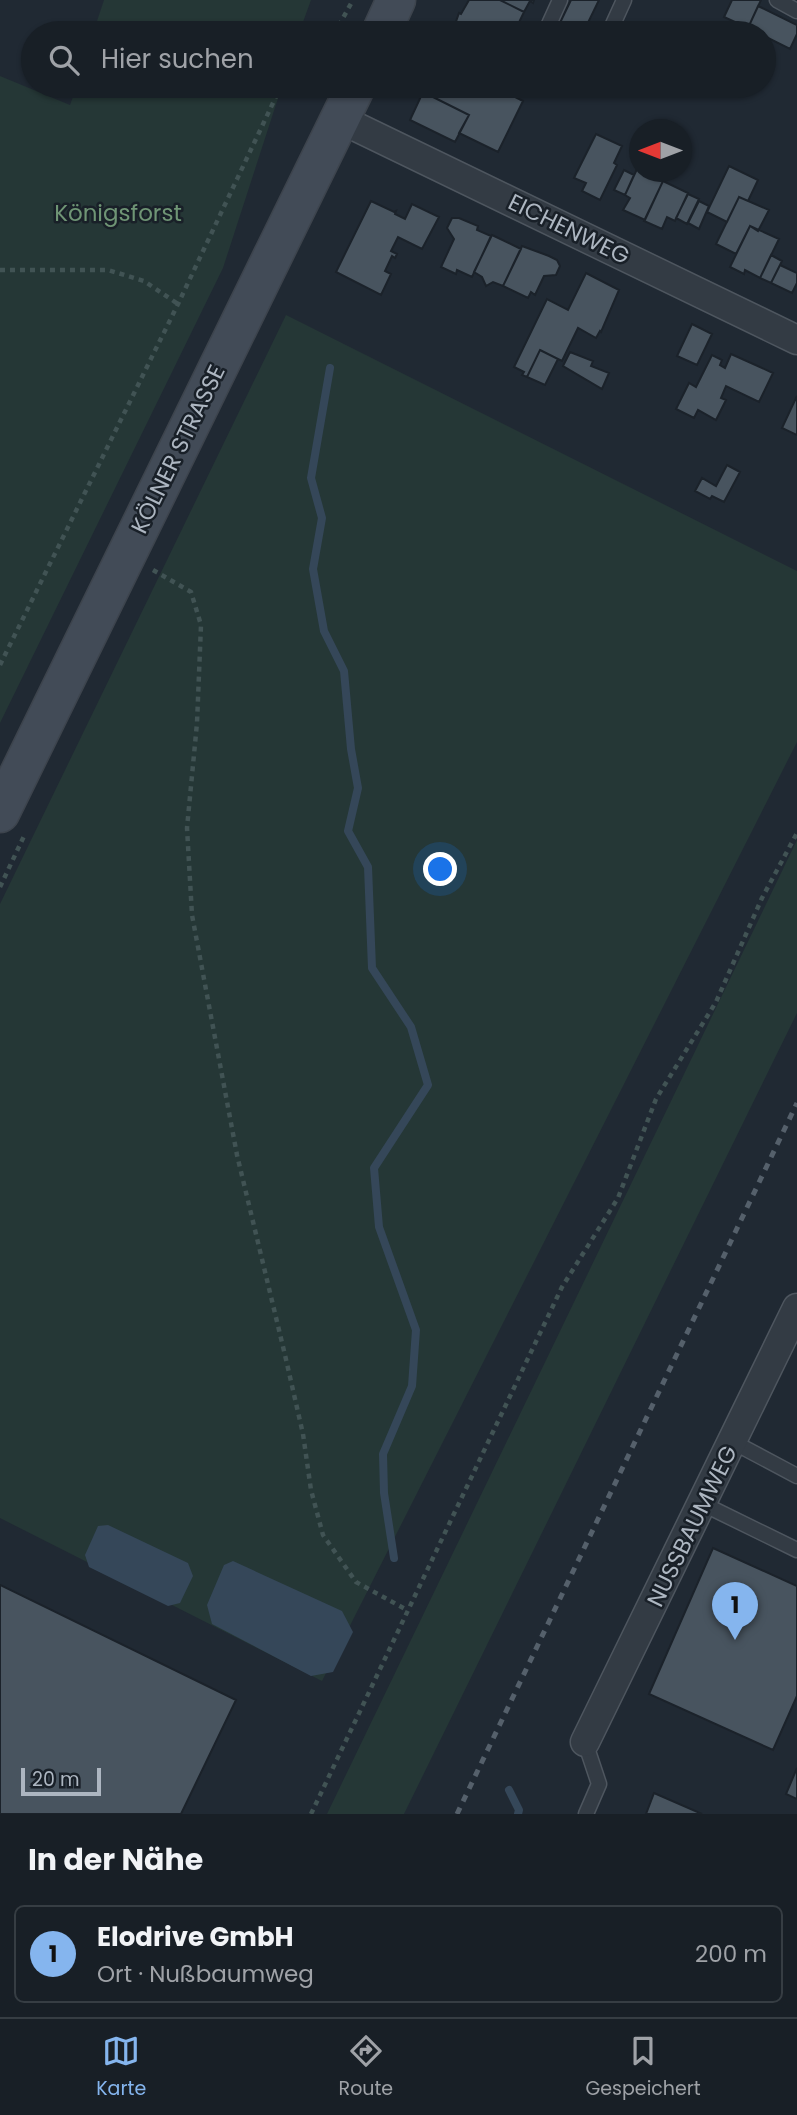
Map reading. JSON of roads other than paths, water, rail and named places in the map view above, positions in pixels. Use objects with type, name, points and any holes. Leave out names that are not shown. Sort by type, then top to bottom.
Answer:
[{"type":"main road","points":[[386,21],[396,0]]},
{"type":"main road","name":"KÖLNER STRASSE","points":[[0,813],[348,103]]},
{"type":"street","name":"EICHENWEG","points":[[348,103],[797,340]]},
{"type":"street","name":"NUSSBAUMWEG","points":[[585,1742],[797,1308]]},
{"type":"lane","points":[[550,21],[560,0]]},
{"type":"lane","points":[[614,21],[624,0]]},
{"type":"lane","points":[[778,0],[797,11]]},
{"type":"lane","points":[[733,1442],[797,1476]]},
{"type":"lane","points":[[703,1504],[797,1550]]},
{"type":"lane","points":[[585,1742],[599,1784],[586,1814]]},
{"type":"water","points":[[108,1525],[188,1563],[193,1576],[180,1603],[168,1606],[89,1567],[85,1555],[98,1526]]},
{"type":"water","points":[[233,1561],[342,1611],[353,1632],[333,1672],[311,1676],[212,1624],[207,1605],[224,1565]]},
{"type":"waterway","points":[[330,368],[311,478],[322,518],[313,569],[324,631],[344,671],[351,749],[358,788],[348,831],[368,867],[372,968],[411,1027],[428,1085],[374,1168],[379,1227],[416,1330],[412,1386],[383,1454],[384,1493],[394,1558]]},
{"type":"waterway","points":[[509,1790],[519,1810],[518,1814]]},
{"type":"railway","points":[[457,1814],[797,1103]]},
{"type":"place","name":"Elodrive GmbH","points":[[735,1640]]},
{"type":"park label","name":"Königsforst","points":[[118,213]]}]
